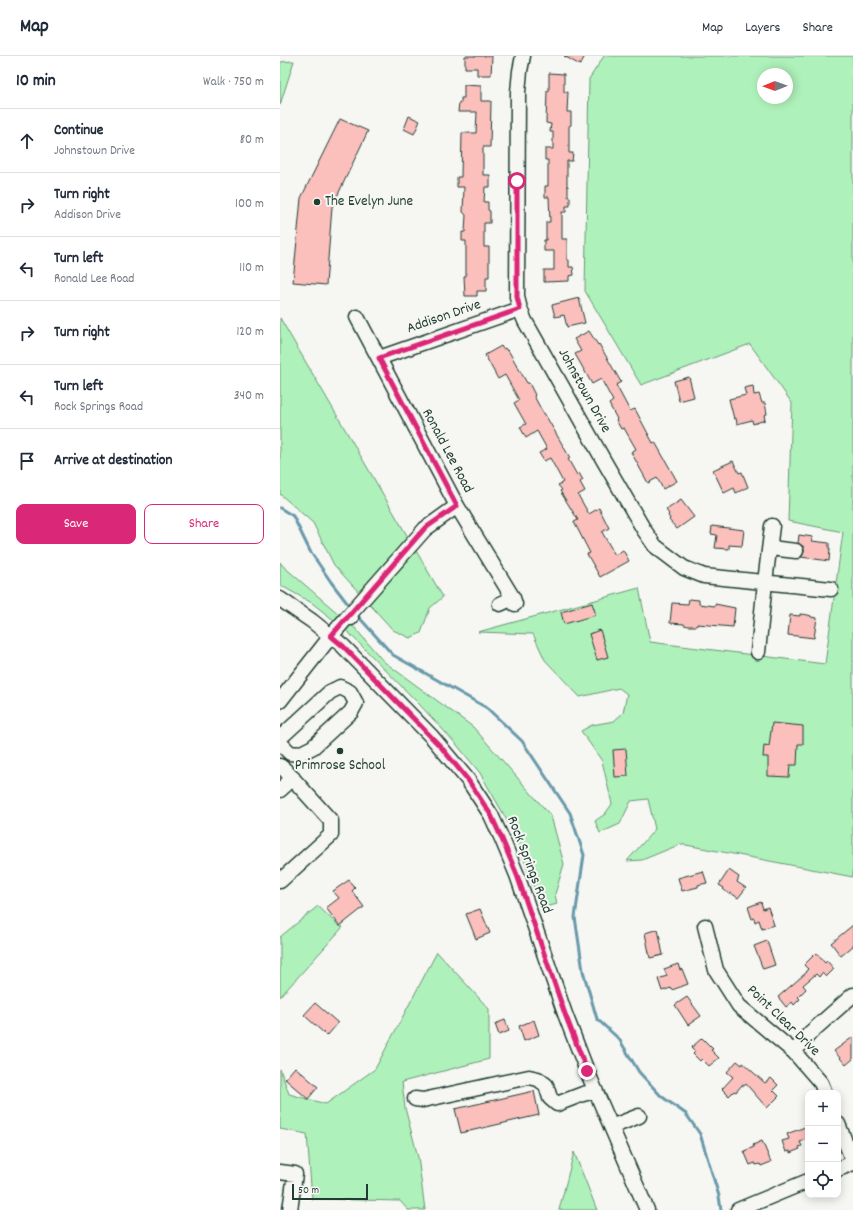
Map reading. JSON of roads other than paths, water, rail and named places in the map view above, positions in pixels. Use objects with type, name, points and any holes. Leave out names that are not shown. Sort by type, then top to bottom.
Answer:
[{"type":"street","name":"Johnstown Drive","points":[[523,56],[518,92],[517,297],[524,321],[604,461],[644,530],[655,546],[684,568],[704,576],[831,589]]},
{"type":"street","name":"Addison Drive","points":[[379,358],[520,309]]},
{"type":"street","name":"Ronald Lee Road","points":[[357,318],[457,506],[514,601],[500,604]]},
{"type":"street","points":[[280,701],[331,636],[350,616],[424,529],[457,506]]},
{"type":"street","points":[[758,652],[772,526]]},
{"type":"street","points":[[770,548],[796,551]]},
{"type":"street","name":"Rock Springs Road","points":[[280,599],[312,620],[343,646],[432,737],[468,780],[491,815],[517,875],[565,1014],[595,1091],[647,1210]]},
{"type":"street","points":[[280,738],[330,692],[340,687],[350,692],[356,703],[351,712],[313,747],[299,754],[290,753],[280,743]]},
{"type":"street","points":[[280,766],[293,778],[331,821],[331,835],[280,881]]},
{"type":"street","points":[[280,790],[293,778]]},
{"type":"street","name":"Point Clear Drive","points":[[705,926],[716,970],[740,1006],[794,1052],[821,1083],[824,1090]]},
{"type":"street","points":[[794,1052],[810,1033],[853,995]]},
{"type":"street","points":[[415,1099],[423,1100],[529,1077],[538,1078],[546,1085],[550,1098],[557,1104],[595,1091]]},
{"type":"street","points":[[611,1127],[639,1116]]},
{"type":"street","points":[[839,1126],[853,1162],[841,1168]]},
{"type":"street","points":[[280,1172],[295,1174],[290,1210]]},
{"type":"street","points":[[738,1210],[805,1183]]},
{"type":"waterway","points":[[280,508],[293,516],[310,551],[351,608]]},
{"type":"waterway","points":[[356,614],[393,655],[487,708],[522,741],[570,813],[584,855],[575,917],[583,971],[597,1019],[619,1039],[639,1072],[661,1096],[686,1114],[700,1134],[719,1196],[721,1210]]},
{"type":"place","name":"The Evelyn June","points":[[317,202]]},
{"type":"place","name":"Primrose School","points":[[340,751]]}]
